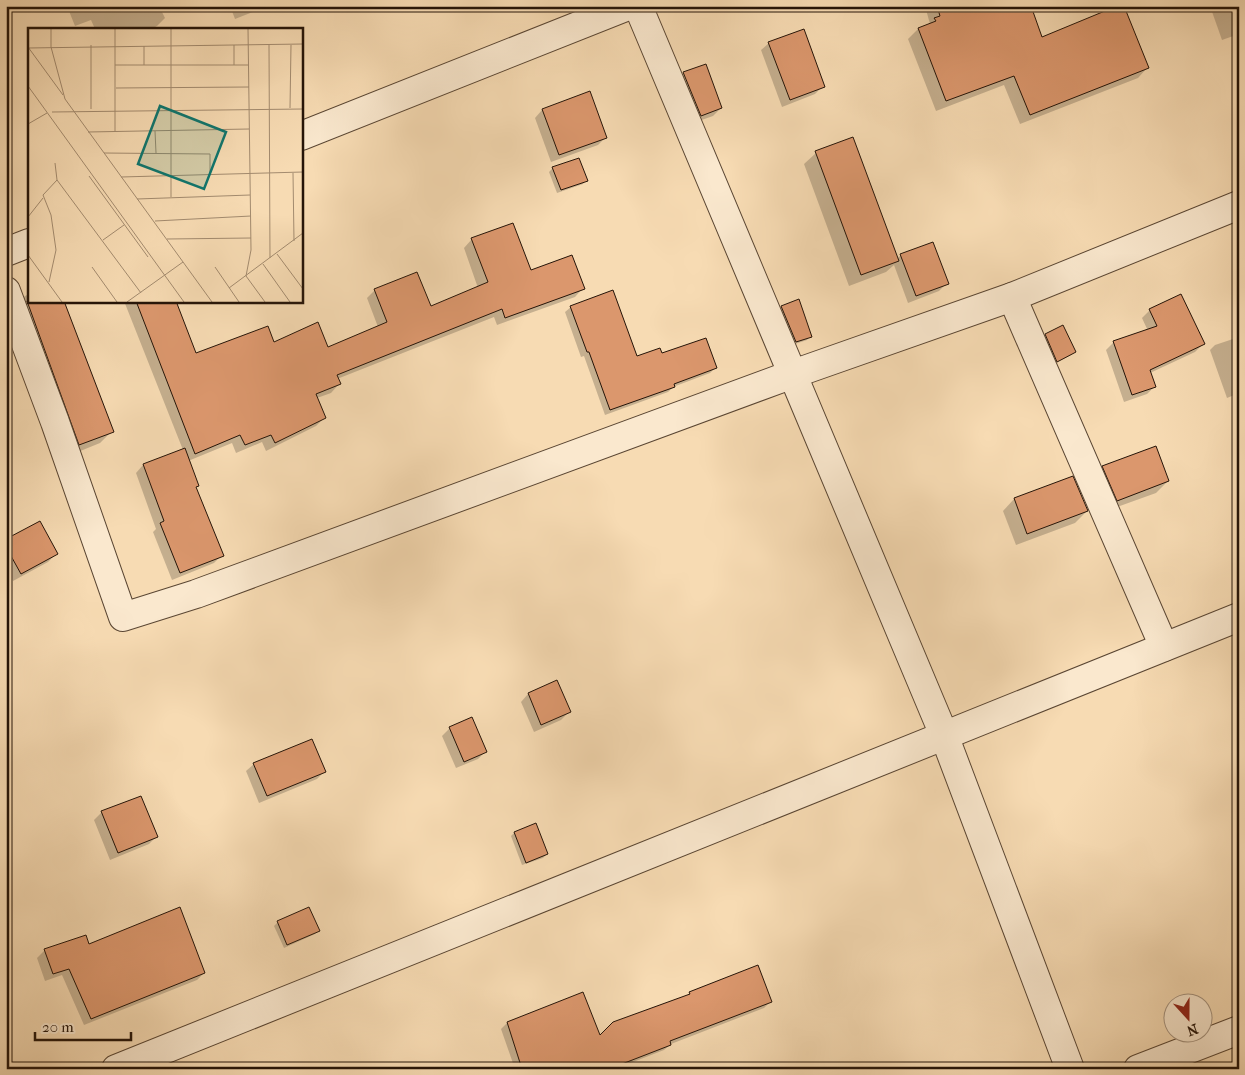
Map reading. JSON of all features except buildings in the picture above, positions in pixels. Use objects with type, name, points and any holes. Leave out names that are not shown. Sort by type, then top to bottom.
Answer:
[{"type":"street","points":[[302,136],[628,6]]},
{"type":"street","points":[[638,6],[944,736],[1070,1069]]},
{"type":"street","points":[[6,291],[55,422],[123,617],[205,590],[793,374],[1012,297],[1239,205]]},
{"type":"street","points":[[6,252],[28,243]]},
{"type":"street","points":[[1012,297],[1164,647]]},
{"type":"street","points":[[116,1069],[1239,617]]},
{"type":"street","points":[[1138,1069],[1239,1030]]}]
